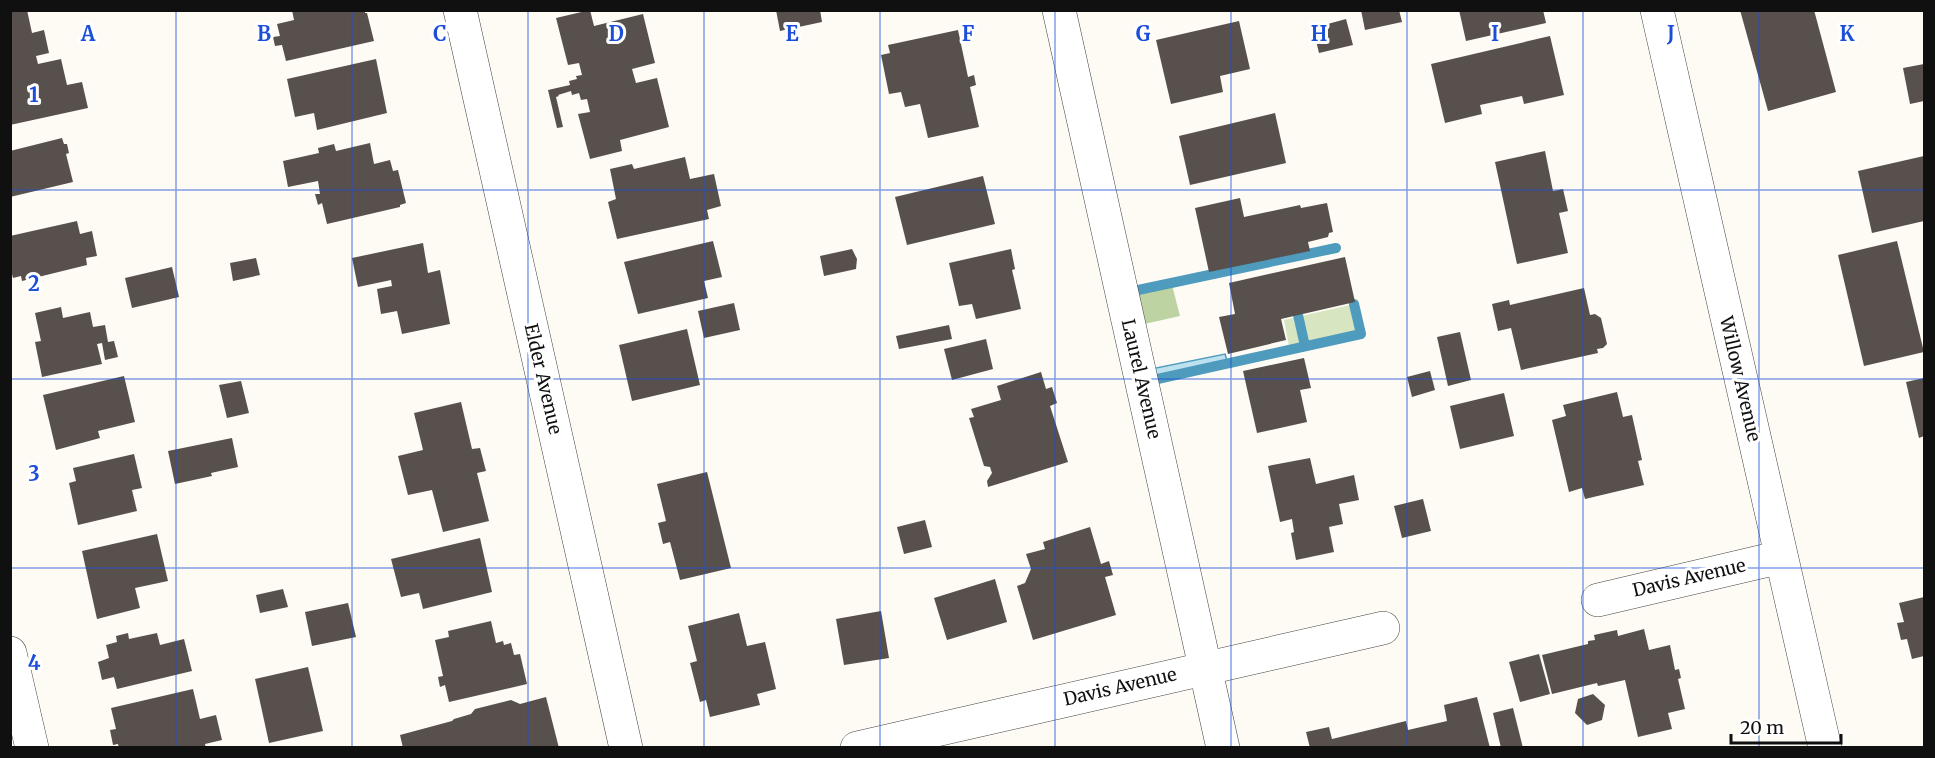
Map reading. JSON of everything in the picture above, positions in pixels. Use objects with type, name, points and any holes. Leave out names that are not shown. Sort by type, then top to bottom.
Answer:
[{"type":"street","name":"Elder Avenue","points":[[460,10],[626,747]]},
{"type":"street","name":"Laurel Avenue","points":[[1059,10],[1223,747]]},
{"type":"street","name":"Willow Avenue","points":[[1657,10],[1825,747]]},
{"type":"street","name":"Davis Avenue","points":[[1598,600],[1781,557]]},
{"type":"street","name":"Davis Avenue","points":[[857,747],[1383,628]]},
{"type":"street","points":[[10,653],[32,747]]},
{"type":"green space","points":[[1172,285],[1180,316],[1131,327],[1124,295]]},
{"type":"green space","points":[[1350,305],[1357,331],[1289,346],[1284,320]]},
{"type":"water","points":[[1225,354],[1227,361],[1142,379],[1141,371]]},
{"type":"building","points":[[10,10],[27,10],[32,33],[44,30],[49,53],[36,56],[38,64],[61,59],[67,85],[82,82],[88,108],[10,125]]},
{"type":"building","points":[[292,10],[365,10],[374,41],[286,61],[282,45],[275,46],[273,37],[280,36],[277,24],[294,20]]},
{"type":"building","points":[[590,10],[594,26],[643,14],[655,63],[632,69],[636,83],[657,78],[669,127],[620,140],[622,151],[590,159],[578,114],[590,112],[587,99],[581,100],[579,93],[572,95],[571,91],[558,95],[556,97],[563,127],[557,128],[548,90],[570,85],[569,81],[582,75],[579,63],[568,65],[556,18]]},
{"type":"building","points":[[776,10],[820,10],[822,22],[780,31]]},
{"type":"building","points":[[1361,10],[1399,10],[1402,22],[1365,30]]},
{"type":"building","points":[[1459,10],[1543,10],[1546,23],[1466,41]]},
{"type":"building","points":[[1740,10],[1814,10],[1836,92],[1768,111]]},
{"type":"building","points":[[1346,19],[1353,45],[1319,53],[1313,28]]},
{"type":"building","points":[[1239,21],[1250,69],[1220,76],[1223,92],[1171,104],[1156,40]]},
{"type":"building","points":[[958,30],[968,77],[974,75],[976,85],[970,87],[979,127],[928,138],[920,104],[905,107],[901,92],[889,94],[881,55],[890,53],[888,45]]},
{"type":"building","points":[[1550,36],[1564,95],[1524,104],[1522,96],[1480,105],[1482,114],[1445,123],[1431,64]]},
{"type":"building","points":[[376,59],[387,113],[317,130],[314,113],[295,117],[287,79]]},
{"type":"building","points":[[1924,64],[1924,101],[1910,104],[1903,68]]},
{"type":"building","points":[[1275,113],[1286,163],[1190,185],[1179,136]]},
{"type":"building","points":[[62,138],[64,144],[67,144],[69,153],[66,154],[73,182],[10,197],[10,151]]},
{"type":"building","points":[[370,143],[374,164],[390,160],[393,171],[398,170],[406,203],[400,207],[327,224],[322,203],[318,205],[315,194],[320,194],[318,181],[288,187],[283,161],[319,153],[318,148],[334,144],[336,151]]},
{"type":"building","points":[[1545,151],[1553,191],[1563,189],[1568,211],[1559,213],[1568,253],[1517,264],[1495,162]]},
{"type":"building","points":[[1924,156],[1924,221],[1872,233],[1858,171]]},
{"type":"building","points":[[685,157],[690,179],[714,174],[721,206],[707,210],[709,219],[617,239],[608,202],[616,199],[610,169],[632,164],[634,169]]},
{"type":"building","points":[[983,176],[995,224],[907,245],[895,197]]},
{"type":"building","points":[[1240,198],[1244,217],[1300,205],[1301,208],[1327,203],[1333,232],[1329,233],[1328,237],[1308,242],[1310,251],[1209,272],[1195,208]]},
{"type":"building","points":[[77,221],[80,234],[92,231],[97,256],[86,258],[87,265],[22,281],[21,276],[13,278],[10,266],[10,236]]},
{"type":"building","points":[[713,241],[722,277],[704,281],[708,298],[638,314],[624,262]]},
{"type":"building","points":[[1897,241],[1924,352],[1864,366],[1838,255]]},
{"type":"building","points":[[423,243],[428,273],[440,270],[450,324],[402,334],[397,311],[381,314],[377,289],[392,286],[391,280],[358,287],[352,258]]},
{"type":"building","points":[[852,249],[857,259],[856,269],[824,276],[820,256]]},
{"type":"building","points":[[1011,249],[1015,269],[1012,270],[1021,309],[976,319],[972,304],[959,306],[949,263]]},
{"type":"building","points":[[1345,257],[1355,302],[1281,319],[1286,340],[1228,354],[1219,317],[1235,314],[1229,283]]},
{"type":"building","points":[[256,258],[260,275],[233,281],[230,263]]},
{"type":"building","points":[[172,267],[179,297],[132,308],[125,278]]},
{"type":"building","points":[[1584,288],[1590,315],[1595,314],[1601,318],[1607,344],[1597,349],[1598,353],[1521,370],[1511,328],[1498,331],[1492,304],[1509,300],[1510,305]]},
{"type":"building","points":[[734,303],[740,330],[704,338],[698,311]]},
{"type":"building","points":[[61,307],[63,318],[90,312],[93,327],[105,325],[108,342],[114,341],[118,357],[105,360],[102,343],[97,344],[102,364],[42,377],[35,342],[41,341],[35,313]]},
{"type":"building","points":[[949,325],[952,339],[899,349],[896,336]]},
{"type":"building","points":[[687,329],[700,385],[632,401],[619,345]]},
{"type":"building","points":[[1460,332],[1471,380],[1448,386],[1437,337]]},
{"type":"building","points":[[986,339],[993,369],[952,380],[944,349]]},
{"type":"building","points":[[1304,358],[1311,388],[1300,390],[1307,422],[1257,433],[1243,371]]},
{"type":"building","points":[[1430,371],[1435,390],[1412,397],[1407,377]]},
{"type":"building","points":[[1041,372],[1046,389],[1052,387],[1057,403],[1050,406],[1068,462],[988,487],[987,481],[992,473],[990,467],[984,466],[969,418],[974,417],[971,409],[1001,400],[997,386]]},
{"type":"building","points":[[124,376],[135,422],[98,431],[100,438],[56,450],[43,395]]},
{"type":"building","points":[[1924,378],[1924,436],[1919,438],[1906,382]]},
{"type":"building","points":[[241,381],[249,413],[227,418],[219,385]]},
{"type":"building","points":[[1617,392],[1623,417],[1632,415],[1642,460],[1638,461],[1644,485],[1585,499],[1582,488],[1569,492],[1552,420],[1566,416],[1563,405]]},
{"type":"building","points":[[1504,393],[1514,436],[1460,449],[1450,406]]},
{"type":"building","points":[[461,402],[472,449],[480,448],[486,471],[477,473],[489,521],[443,532],[432,490],[408,495],[398,456],[423,450],[414,413]]},
{"type":"building","points":[[232,438],[238,467],[211,473],[212,476],[175,484],[168,451]]},
{"type":"building","points":[[134,454],[142,488],[132,490],[137,511],[78,525],[69,483],[76,481],[73,468]]},
{"type":"building","points":[[1310,458],[1316,484],[1354,475],[1359,500],[1339,504],[1343,524],[1329,527],[1334,552],[1296,560],[1291,533],[1294,532],[1292,519],[1280,522],[1268,466]]},
{"type":"building","points":[[707,472],[731,568],[680,580],[670,542],[663,544],[658,523],[666,521],[657,484]]},
{"type":"building","points":[[1423,499],[1431,531],[1402,538],[1394,506]]},
{"type":"building","points":[[925,520],[932,547],[904,554],[897,527]]},
{"type":"building","points":[[1090,527],[1101,564],[1109,561],[1113,575],[1105,577],[1116,615],[1033,640],[1017,586],[1025,583],[1031,569],[1026,554],[1045,549],[1043,542]]},
{"type":"building","points":[[157,534],[168,581],[135,588],[140,608],[97,619],[82,551]]},
{"type":"building","points":[[480,538],[492,592],[423,609],[419,593],[401,597],[391,559]]},
{"type":"building","points":[[995,579],[1007,622],[947,640],[934,598]]},
{"type":"building","points":[[283,589],[288,607],[260,613],[256,595]]},
{"type":"building","points":[[1924,597],[1924,656],[1912,659],[1907,639],[1901,640],[1897,623],[1904,622],[1899,603]]},
{"type":"building","points":[[348,603],[356,637],[312,646],[305,612]]},
{"type":"building","points":[[881,611],[889,658],[844,665],[836,619]]},
{"type":"building","points":[[739,613],[747,646],[765,642],[776,689],[757,694],[760,705],[710,717],[706,700],[700,702],[690,663],[697,661],[688,626]]},
{"type":"building","points":[[491,621],[496,643],[503,641],[504,645],[511,643],[514,655],[520,654],[527,684],[449,702],[445,685],[440,687],[438,677],[443,676],[435,640],[449,637],[448,631]]},
{"type":"building","points":[[1644,629],[1649,650],[1670,645],[1675,670],[1679,669],[1681,678],[1678,679],[1685,709],[1668,713],[1672,729],[1638,737],[1625,680],[1598,686],[1597,683],[1552,694],[1542,655],[1588,644],[1588,641],[1595,640],[1594,635],[1617,630],[1618,636]]},
{"type":"building","points":[[128,633],[129,639],[157,633],[160,645],[184,639],[192,671],[117,689],[114,677],[102,680],[98,662],[109,658],[106,645],[117,642],[116,636]]},
{"type":"building","points":[[1539,654],[1550,694],[1520,702],[1509,662]]},
{"type":"building","points":[[308,667],[323,731],[269,743],[255,679]]},
{"type":"building","points":[[193,689],[200,719],[216,715],[222,740],[205,744],[206,748],[119,748],[118,744],[113,745],[110,730],[116,729],[111,708]]},
{"type":"building","points":[[1593,694],[1605,705],[1602,720],[1587,725],[1575,713],[1578,699]]},
{"type":"building","points":[[546,697],[559,748],[403,748],[400,735],[452,721],[471,714],[475,709],[511,700],[520,704]]},
{"type":"building","points":[[1477,697],[1490,748],[1310,748],[1306,732],[1329,727],[1332,739],[1406,721],[1408,730],[1447,721],[1444,705]]},
{"type":"building","points":[[1513,708],[1523,748],[1501,748],[1493,713]]},
{"type":"waterway","points":[[1124,293],[1336,248]]},
{"type":"waterway","points":[[1144,382],[1361,334],[1354,304]]},
{"type":"waterway","points":[[1298,315],[1305,346]]}]
